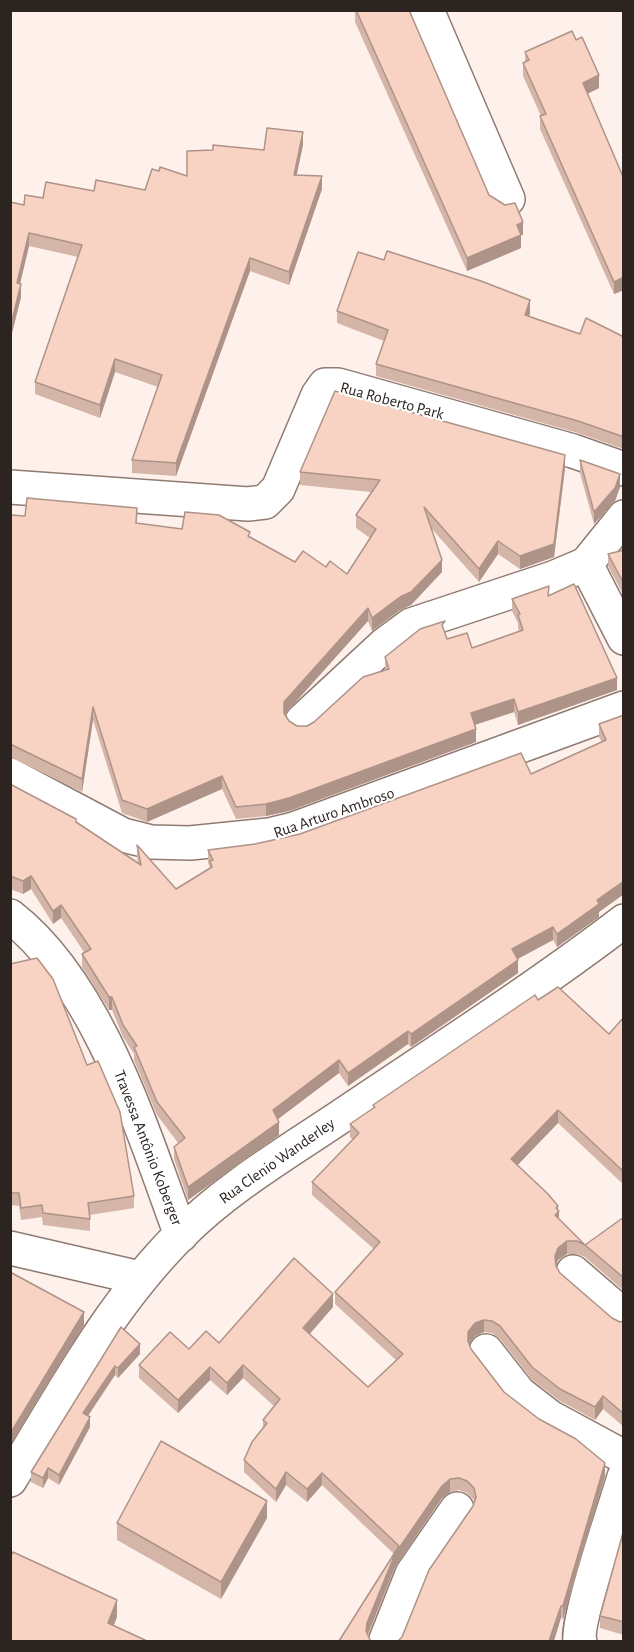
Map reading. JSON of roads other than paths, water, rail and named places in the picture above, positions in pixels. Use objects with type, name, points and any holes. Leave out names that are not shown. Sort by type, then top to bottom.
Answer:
[{"type":"street","points":[[427,10],[508,199]]},
{"type":"street","name":"Rua Roberto Park","points":[[10,487],[248,504],[265,502],[278,489],[318,395],[325,385],[338,385],[562,447],[624,469]]},
{"type":"street","points":[[302,721],[384,645],[411,625],[553,578],[586,564],[624,517]]},
{"type":"street","points":[[586,564],[624,638]]},
{"type":"street","name":"Rua Arturo Ambroso","points":[[10,775],[123,835],[151,842],[190,843],[269,835],[294,829],[624,708]]},
{"type":"street","name":"Travessa Antônio Koberger","points":[[10,916],[50,956],[77,996],[120,1071],[180,1235]]},
{"type":"street","name":"Rua Clenio Wanderley","points":[[10,1480],[112,1313],[140,1278],[207,1210],[261,1170],[550,977],[624,921]]},
{"type":"street","points":[[10,1248],[140,1278]]},
{"type":"street","points":[[573,1272],[624,1316]]},
{"type":"street","points":[[486,1351],[519,1393],[550,1417],[624,1457]]},
{"type":"street","points":[[580,1641],[579,1634],[589,1595],[624,1477]]},
{"type":"street","points":[[387,1637],[412,1574],[457,1509]]}]
